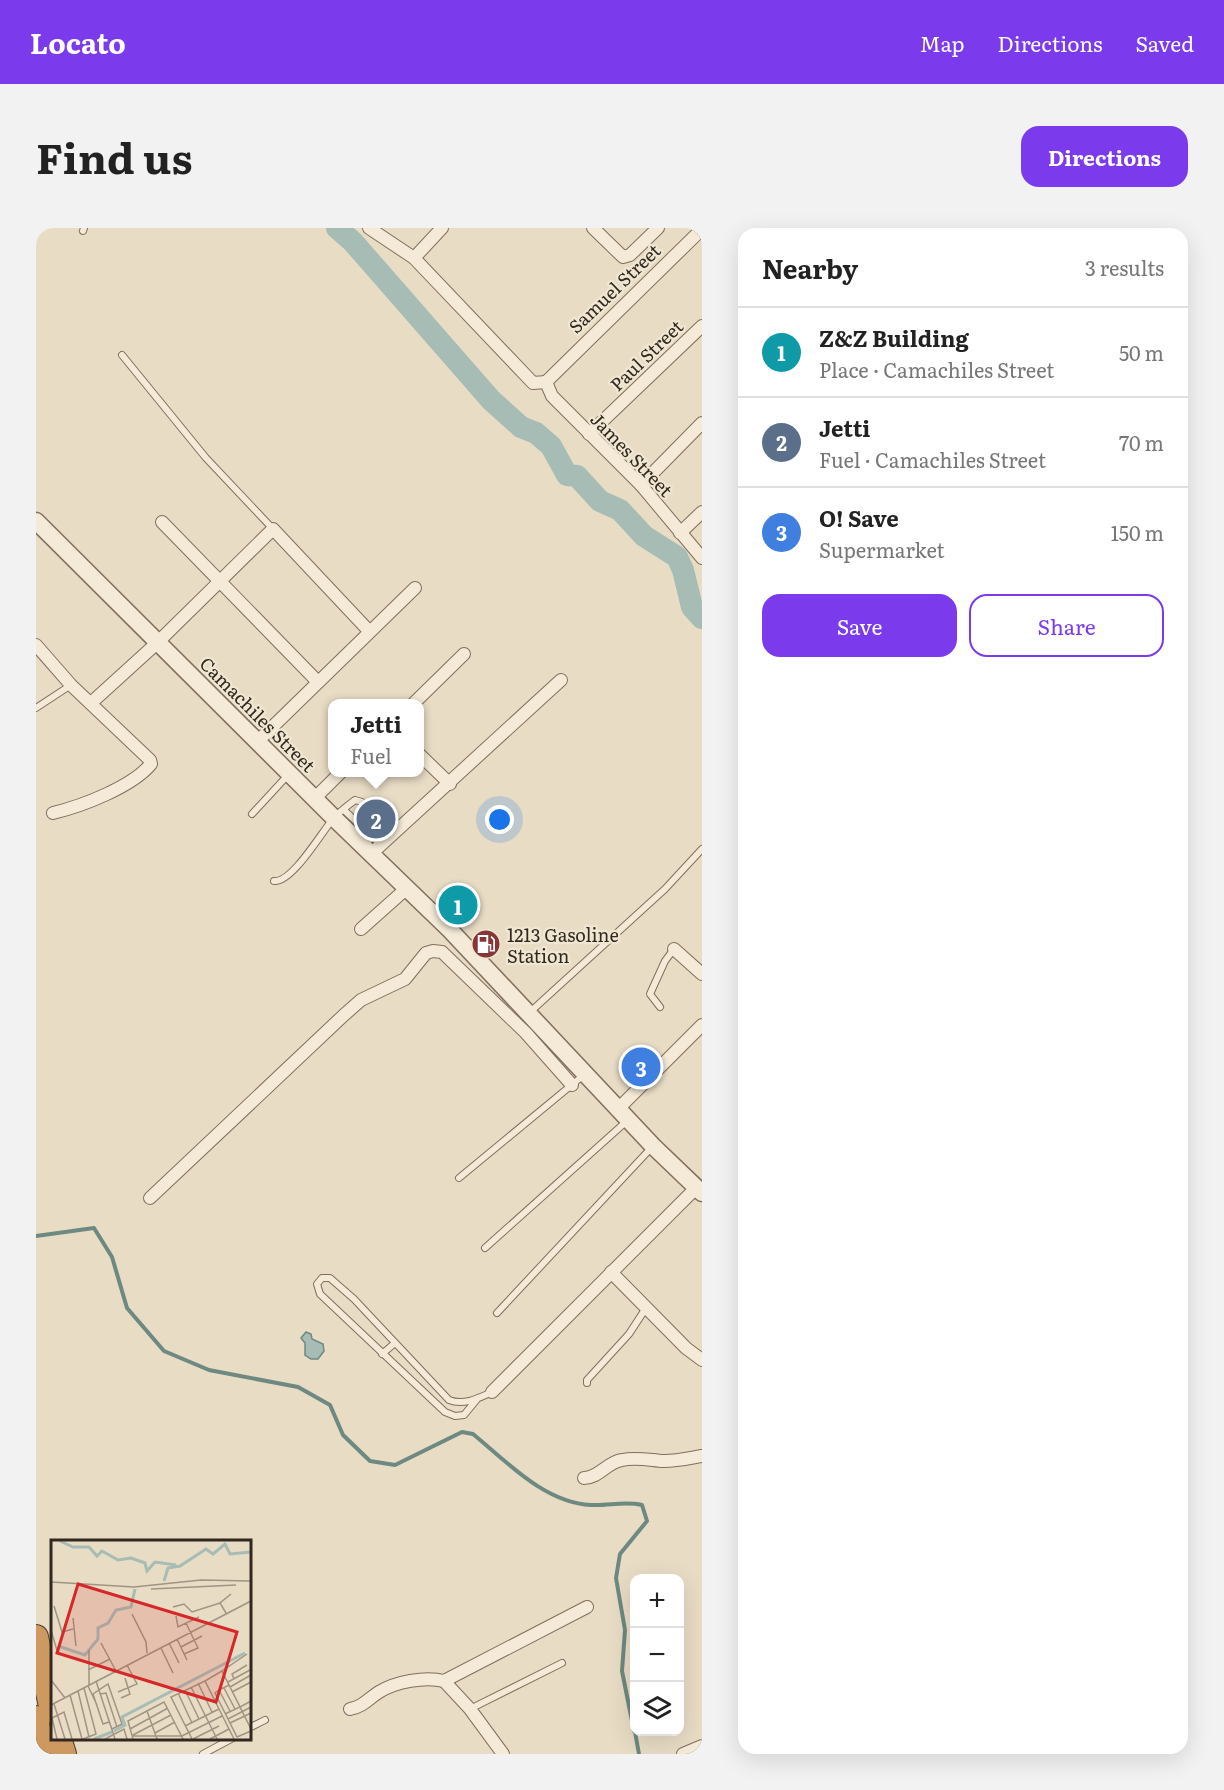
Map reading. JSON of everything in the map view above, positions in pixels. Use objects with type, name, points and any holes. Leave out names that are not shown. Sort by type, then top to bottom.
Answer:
[{"type":"highway","points":[[36,1637],[51,1706]]},
{"type":"highway","points":[[36,1718],[44,1754]]},
{"type":"highway","points":[[59,1739],[63,1754]]},
{"type":"street","points":[[369,228],[414,258],[533,383],[549,378]]},
{"type":"street","points":[[414,258],[442,228]]},
{"type":"street","points":[[593,228],[623,257],[630,255],[658,228]]},
{"type":"street","name":"Samuel Street","points":[[549,378],[702,229]]},
{"type":"street","name":"Paul Street","points":[[589,434],[702,326]]},
{"type":"street","name":"James Street","points":[[549,378],[552,396],[641,485],[702,558]]},
{"type":"street","points":[[641,485],[702,423]]},
{"type":"street","points":[[680,532],[702,512]]},
{"type":"street","name":"Camachiles Street","points":[[36,522],[315,798],[339,814],[372,845],[408,888],[653,1146],[699,1190]]},
{"type":"street","points":[[162,522],[317,681]]},
{"type":"street","points":[[91,703],[157,643],[273,529],[369,631]]},
{"type":"street","points":[[258,741],[415,588]]},
{"type":"street","points":[[36,645],[71,685],[150,760],[151,764],[142,775],[80,807],[53,813]]},
{"type":"street","points":[[418,699],[464,654]]},
{"type":"street","points":[[372,845],[450,784],[561,681]]},
{"type":"street","points":[[424,758],[450,784]]},
{"type":"street","points":[[315,798],[336,777]]},
{"type":"street","points":[[361,929],[408,888]]},
{"type":"street","points":[[674,949],[702,974]]},
{"type":"street","points":[[150,1198],[361,1000],[405,979],[426,953],[433,951],[442,952],[526,1033],[572,1085]]},
{"type":"street","points":[[623,1114],[702,1025]]},
{"type":"street","points":[[492,1392],[611,1272],[699,1190]]},
{"type":"street","points":[[611,1272],[702,1360]]},
{"type":"street","points":[[584,1479],[594,1476],[612,1462],[636,1458],[666,1461],[702,1456]]},
{"type":"street","points":[[444,1681],[587,1607]]},
{"type":"street","points":[[350,1709],[361,1707],[379,1692],[397,1684],[433,1678],[444,1681],[470,1709],[503,1754]]},
{"type":"street","points":[[683,1754],[702,1746]]},
{"type":"lane","points":[[122,355],[206,458],[273,529]]},
{"type":"lane","points":[[36,708],[71,685]]},
{"type":"lane","points":[[252,814],[291,773]]},
{"type":"lane","points":[[274,880],[282,879],[299,863],[339,814],[358,800],[372,814]]},
{"type":"lane","points":[[372,845],[384,827],[380,823]]},
{"type":"lane","points":[[529,1014],[665,889],[702,849]]},
{"type":"lane","points":[[660,1007],[650,994],[665,961],[674,949]]},
{"type":"lane","points":[[459,1178],[586,1074]]},
{"type":"lane","points":[[485,1248],[623,1114]]},
{"type":"lane","points":[[497,1313],[653,1146]]},
{"type":"lane","points":[[478,1398],[469,1411],[460,1416],[445,1412],[320,1294],[317,1284],[322,1278],[330,1278],[346,1292],[444,1396],[454,1402],[478,1398],[492,1392]]},
{"type":"lane","points":[[587,1383],[599,1366],[629,1334],[646,1307]]},
{"type":"lane","points":[[382,1354],[395,1343]]},
{"type":"lane","points":[[435,1404],[444,1396]]},
{"type":"lane","points":[[470,1709],[562,1663]]},
{"type":"lane","points":[[250,1728],[265,1720]]},
{"type":"lane","points":[[203,1754],[229,1739]]},
{"type":"water","points":[[306,1332],[311,1334],[312,1339],[323,1344],[324,1351],[318,1359],[311,1359],[305,1355],[305,1343],[301,1338]]},
{"type":"waterway","points":[[337,228],[353,242],[491,400],[521,427],[536,433],[551,446],[567,475],[577,476],[600,501],[620,510],[644,536],[677,557],[683,570],[692,607],[702,618]]},
{"type":"waterway","points":[[36,1236],[94,1228],[112,1257],[127,1308],[164,1351],[209,1370],[298,1387],[330,1405],[343,1435],[370,1461],[395,1465],[462,1432],[473,1434],[527,1479],[558,1497],[574,1503],[591,1505],[629,1503],[642,1505],[647,1521],[620,1554],[616,1578],[625,1630],[622,1671],[630,1711]]},
{"type":"waterway","points":[[636,1736],[639,1754]]},
{"type":"place","name":"Jetti","points":[[376,819]]},
{"type":"place","name":"Z&Z Building","points":[[458,905]]},
{"type":"place","name":"1213 Gasoline Station","points":[[486,944]]},
{"type":"place","name":"O! Save","points":[[641,1067]]}]
